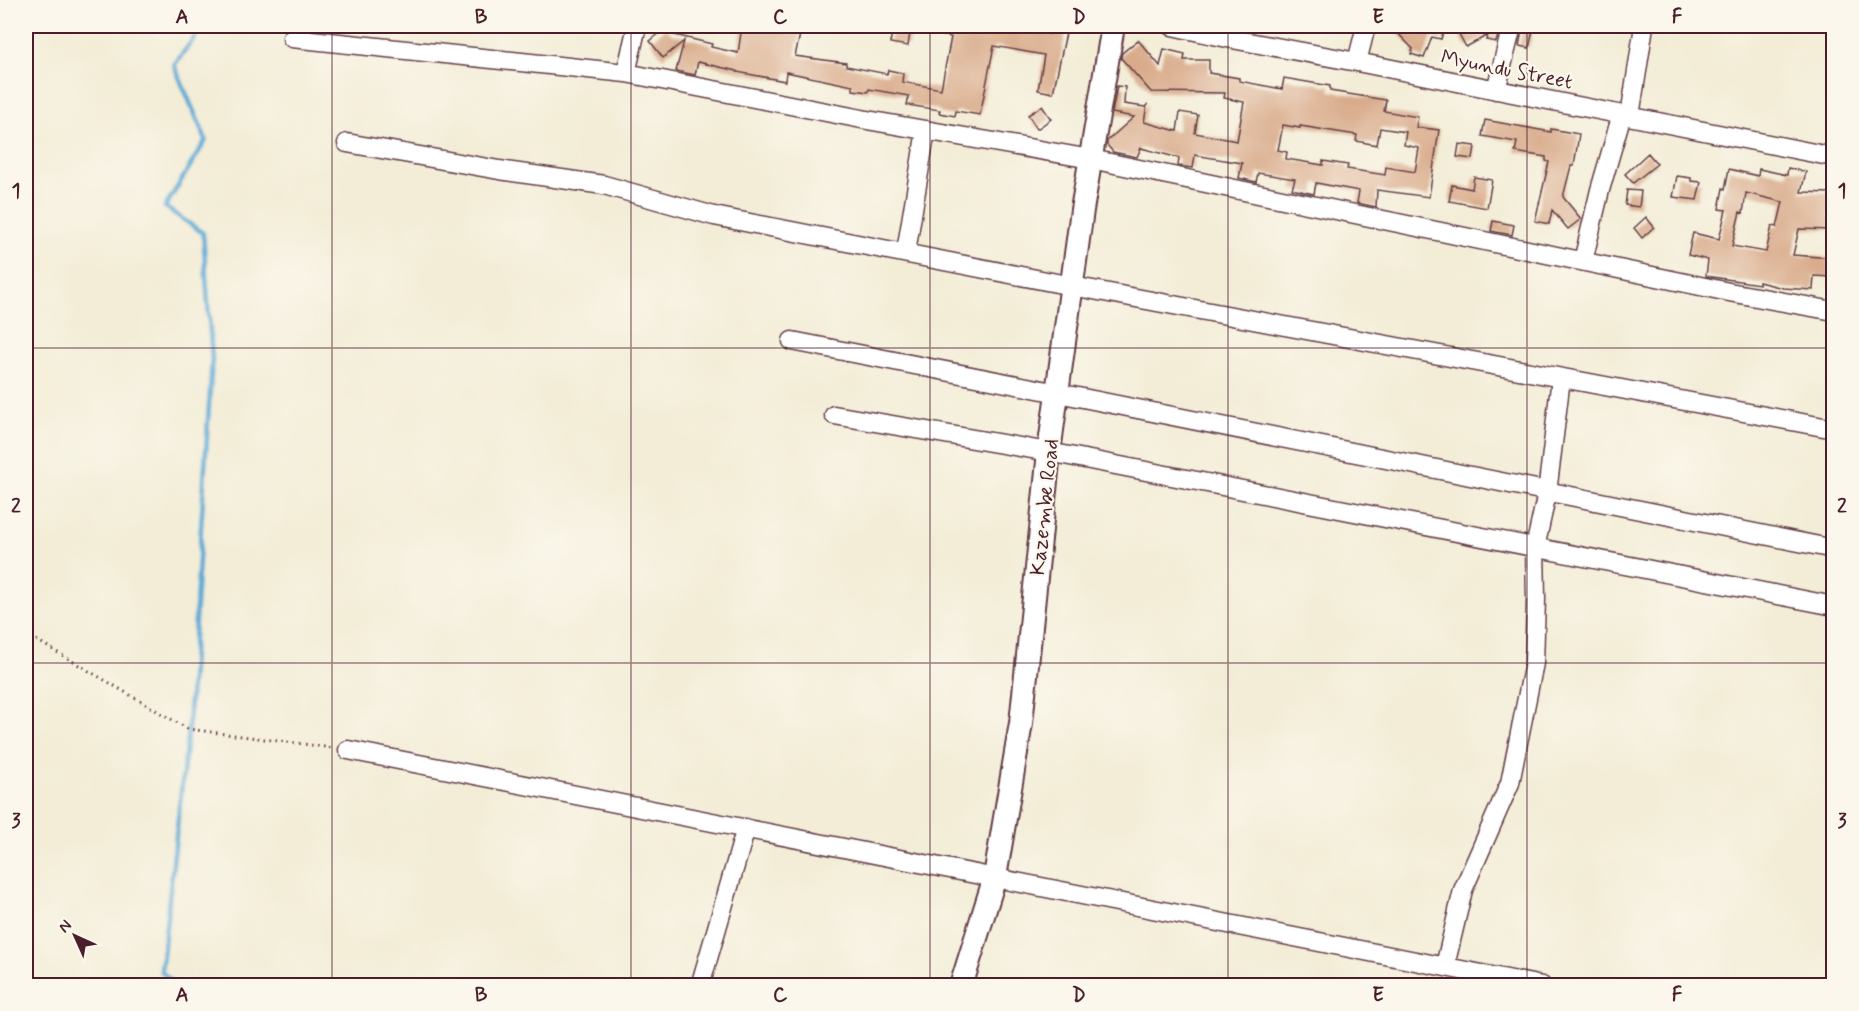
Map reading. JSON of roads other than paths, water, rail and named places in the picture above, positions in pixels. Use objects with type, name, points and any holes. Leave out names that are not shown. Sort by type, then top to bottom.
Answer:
[{"type":"main road","name":"Kazembe Road","points":[[961,986],[995,877],[1021,723],[1049,452],[1091,159],[1113,26]]},
{"type":"street","points":[[626,73],[637,26]]},
{"type":"street","name":"Myundu Street","points":[[1172,26],[1233,32],[1358,62],[1833,154]]},
{"type":"street","points":[[1358,62],[1366,26]]},
{"type":"street","points":[[1496,90],[1512,26]]},
{"type":"street","points":[[1583,261],[1600,190],[1626,115],[1644,26]]},
{"type":"street","points":[[292,38],[626,73],[1091,159],[1729,292],[1833,311]]},
{"type":"street","points":[[906,252],[926,130]]},
{"type":"street","points":[[347,143],[604,186],[714,216],[1072,286],[1833,429]]},
{"type":"street","points":[[792,341],[1833,549]]},
{"type":"street","points":[[1445,966],[1463,890],[1510,783],[1534,663],[1535,548],[1547,493],[1561,378]]},
{"type":"street","points":[[834,415],[1049,452],[1833,606]]},
{"type":"street","points":[[348,750],[1542,986]]},
{"type":"street","points":[[700,986],[746,828]]},
{"type":"waterway","points":[[176,986],[161,971],[188,729],[212,359],[203,233],[165,207],[206,140],[174,65],[203,26]]}]
